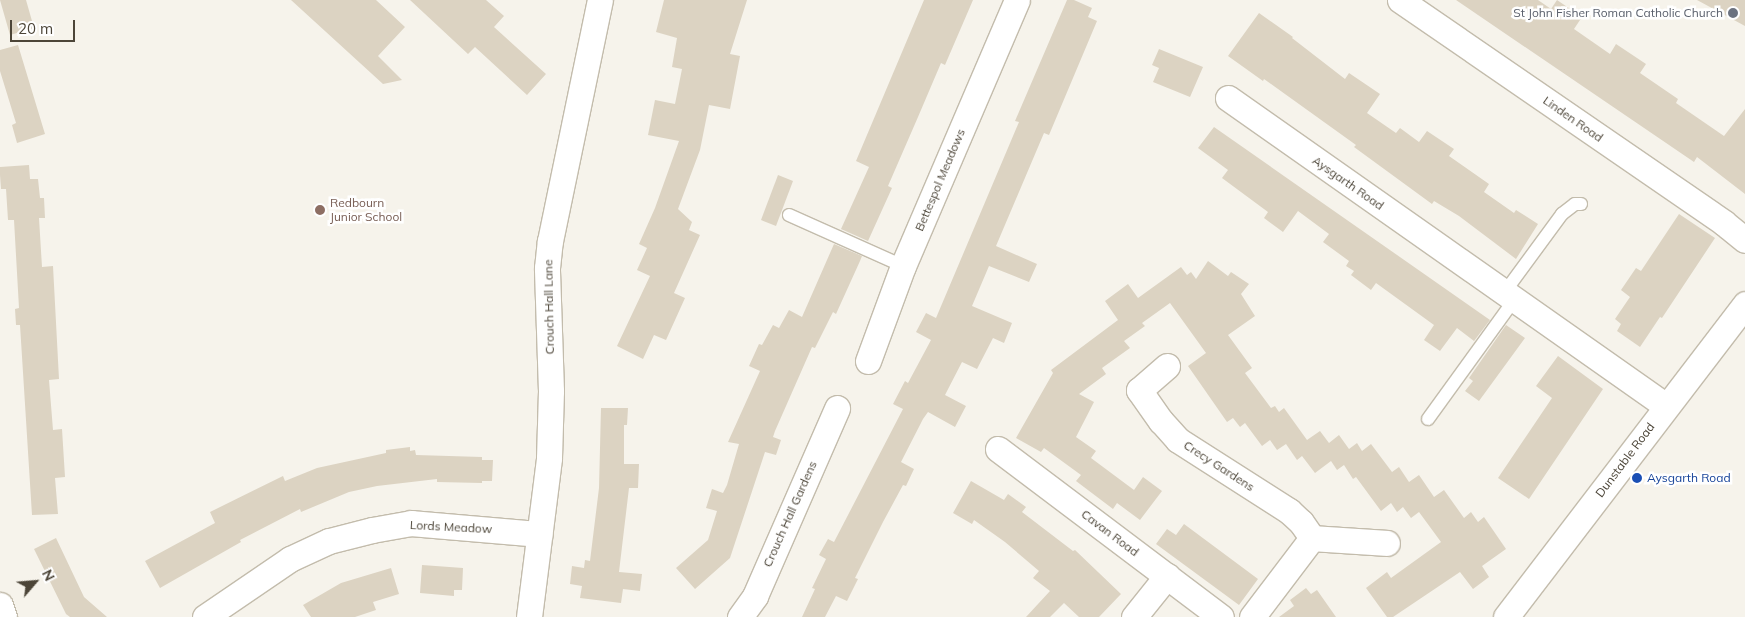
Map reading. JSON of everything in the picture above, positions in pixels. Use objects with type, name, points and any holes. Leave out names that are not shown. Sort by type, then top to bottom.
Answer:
[{"type":"street","name":"Crouch Hall Lane","points":[[530,617],[549,458],[551,410],[547,268],[550,241],[600,0]]},
{"type":"street","name":"Bettespol Meadows","points":[[868,361],[903,266],[1018,0]]},
{"type":"street","name":"Linden Road","points":[[1400,0],[1716,217],[1745,240]]},
{"type":"street","name":"Aysgarth Road","points":[[1228,98],[1666,406]]},
{"type":"street","name":"Dunstable Road","points":[[1506,617],[1745,304]]},
{"type":"street","name":"Crecy Gardens","points":[[1167,366],[1139,390],[1161,422],[1178,440],[1289,511],[1301,522],[1312,538]]},
{"type":"street","name":"Crouch Hall Gardens","points":[[740,617],[754,596],[836,408]]},
{"type":"street","name":"Cavan Road","points":[[998,449],[1221,617]]},
{"type":"street","name":"Lords Meadow","points":[[205,617],[290,559],[329,541],[372,530],[411,523],[540,534]]},
{"type":"street","points":[[1252,617],[1312,538],[1387,543]]},
{"type":"street","points":[[1134,617],[1167,576]]},
{"type":"street","points":[[0,606],[4,617]]},
{"type":"lane","points":[[1428,419],[1562,214],[1574,204],[1581,204]]},
{"type":"lane","points":[[789,215],[903,266]]},
{"type":"building","points":[[0,0],[26,0],[34,28],[10,35]]},
{"type":"building","points":[[291,0],[376,0],[405,27],[378,56],[402,80],[383,84]]},
{"type":"building","points":[[410,0],[486,0],[504,16],[494,27],[546,74],[527,95],[475,47],[468,54]]},
{"type":"building","points":[[664,0],[747,0],[730,54],[740,56],[730,109],[709,105],[700,150],[678,209],[692,222],[689,230],[700,235],[674,293],[685,298],[666,340],[654,335],[643,359],[617,346],[650,276],[637,270],[647,248],[639,244],[655,208],[679,141],[648,135],[655,100],[675,104],[682,69],[672,67],[677,38],[656,32]]},
{"type":"building","points":[[924,0],[973,0],[945,65],[941,63],[888,186],[892,188],[868,241],[841,229],[869,167],[856,161]]},
{"type":"building","points":[[1067,0],[1074,0],[1092,8],[1088,17],[1097,21],[1049,135],[1044,133],[996,246],[1037,264],[1029,282],[989,266],[972,306],[1012,323],[1004,343],[993,338],[977,369],[962,362],[945,395],[966,406],[955,427],[928,412],[923,419],[901,462],[914,469],[906,486],[903,485],[883,522],[855,578],[858,579],[847,601],[836,596],[825,617],[802,617],[815,589],[812,588],[826,559],[819,555],[828,539],[834,542],[903,409],[893,404],[905,381],[908,383],[931,340],[916,332],[926,313],[936,318],[1019,122],[1015,121]]},
{"type":"building","points":[[1456,0],[1538,0],[1551,9],[1557,0],[1582,17],[1574,29],[1610,54],[1616,44],[1646,64],[1640,73],[1678,99],[1676,103],[1724,136],[1745,109],[1745,194],[1697,157],[1694,162]]},
{"type":"building","name":"St John Fisher Roman Catholic Church","points":[[1697,0],[1745,0],[1745,26]]},
{"type":"building","points":[[1259,13],[1293,37],[1345,79],[1349,73],[1380,94],[1367,113],[1396,133],[1400,128],[1419,142],[1427,131],[1454,149],[1449,156],[1489,184],[1484,192],[1514,213],[1516,210],[1538,224],[1516,259],[1459,216],[1434,201],[1432,204],[1354,147],[1356,145],[1264,79],[1263,81],[1228,56]]},
{"type":"building","points":[[18,45],[45,134],[17,143],[12,125],[16,123],[0,71],[0,50]]},
{"type":"building","points":[[1159,49],[1203,67],[1190,97],[1153,82],[1159,68],[1152,65]]},
{"type":"building","points":[[1214,127],[1490,320],[1474,341],[1457,328],[1440,351],[1424,340],[1434,325],[1376,283],[1371,290],[1351,275],[1354,271],[1346,266],[1349,261],[1323,242],[1329,234],[1298,211],[1283,232],[1264,218],[1268,212],[1222,178],[1228,170],[1198,148]]},
{"type":"building","points":[[29,165],[30,179],[38,179],[40,198],[44,198],[45,218],[39,218],[42,267],[53,266],[59,379],[49,380],[53,430],[62,429],[65,477],[55,478],[58,514],[32,515],[20,325],[16,325],[15,309],[19,308],[14,220],[8,220],[6,189],[1,189],[0,167]]},
{"type":"building","points":[[778,175],[793,181],[776,226],[761,220]]},
{"type":"building","points":[[1679,214],[1715,238],[1662,318],[1660,317],[1640,347],[1617,331],[1621,324],[1615,319],[1630,297],[1621,290],[1636,268],[1641,271]]},
{"type":"building","points":[[834,244],[862,256],[860,261],[836,314],[833,312],[815,348],[812,347],[775,431],[773,437],[781,440],[776,455],[765,452],[730,558],[695,589],[676,568],[708,540],[717,511],[706,508],[712,489],[723,493],[727,485],[739,444],[728,442],[760,371],[749,366],[759,344],[762,345],[773,325],[779,328],[789,310],[802,317]]},
{"type":"building","points":[[1208,261],[1228,276],[1231,272],[1249,284],[1241,294],[1255,316],[1228,335],[1252,368],[1245,373],[1271,408],[1275,406],[1279,412],[1284,408],[1307,440],[1320,431],[1329,443],[1339,435],[1349,449],[1357,443],[1362,451],[1371,444],[1392,472],[1399,467],[1409,482],[1419,475],[1434,497],[1444,490],[1464,518],[1471,512],[1478,522],[1484,517],[1506,549],[1482,566],[1489,577],[1473,589],[1460,572],[1393,617],[1387,617],[1366,588],[1387,572],[1391,578],[1441,542],[1419,512],[1411,518],[1403,507],[1397,512],[1391,503],[1381,511],[1356,477],[1353,479],[1344,465],[1337,470],[1331,461],[1315,473],[1302,456],[1297,460],[1286,444],[1277,450],[1270,440],[1262,446],[1245,423],[1240,427],[1233,418],[1227,422],[1188,366],[1206,353],[1170,303],[1142,323],[1145,326],[1124,341],[1130,348],[1102,368],[1106,374],[1079,394],[1094,402],[1076,437],[1096,451],[1091,458],[1134,490],[1143,477],[1162,491],[1140,520],[1117,503],[1113,509],[1076,481],[1081,475],[1044,448],[1041,452],[1016,438],[1053,373],[1051,370],[1118,320],[1105,301],[1128,284],[1138,298],[1181,267],[1187,275],[1191,272],[1196,279]]},
{"type":"building","points":[[1506,325],[1525,338],[1479,401],[1465,391],[1473,381],[1469,378]]},
{"type":"building","points":[[1558,356],[1603,389],[1529,499],[1498,478],[1552,398],[1536,386]]},
{"type":"building","points":[[601,408],[628,408],[627,425],[624,425],[624,464],[639,464],[638,488],[629,488],[619,572],[642,574],[640,591],[623,589],[621,603],[580,598],[582,586],[570,584],[572,566],[584,568],[585,560],[590,561],[599,488]]},
{"type":"building","points":[[410,447],[410,451],[415,450],[416,455],[482,457],[482,460],[493,460],[492,481],[482,481],[482,483],[437,482],[437,479],[377,486],[349,492],[301,512],[300,509],[240,540],[241,542],[160,588],[145,561],[215,523],[210,512],[283,476],[285,481],[317,468],[386,453],[386,450]]},
{"type":"building","points":[[971,481],[1004,500],[1008,494],[1026,507],[1022,512],[1073,551],[1075,550],[1121,594],[1099,617],[1079,617],[1064,603],[1050,617],[1026,617],[1050,591],[1033,578],[1039,571],[1005,542],[974,520],[972,524],[953,513]]},
{"type":"building","points":[[1184,524],[1258,579],[1239,605],[1156,544],[1167,529],[1176,535]]},
{"type":"building","points":[[56,538],[84,597],[107,617],[70,617],[66,614],[34,549]]},
{"type":"building","points":[[422,565],[463,568],[462,590],[454,590],[454,596],[420,593]]},
{"type":"building","points":[[391,568],[399,594],[373,602],[376,610],[355,617],[311,617],[303,605],[341,583]]},
{"type":"building","points":[[1306,588],[1311,594],[1317,590],[1336,617],[1279,617],[1294,606],[1290,600]]},
{"type":"place","name":"St John Fisher Roman Catholic Church","points":[[1733,13]]},
{"type":"place","name":"Redbourn Junior School","points":[[320,210]]},
{"type":"place","name":"Aysgarth Road","points":[[1637,478]]}]
